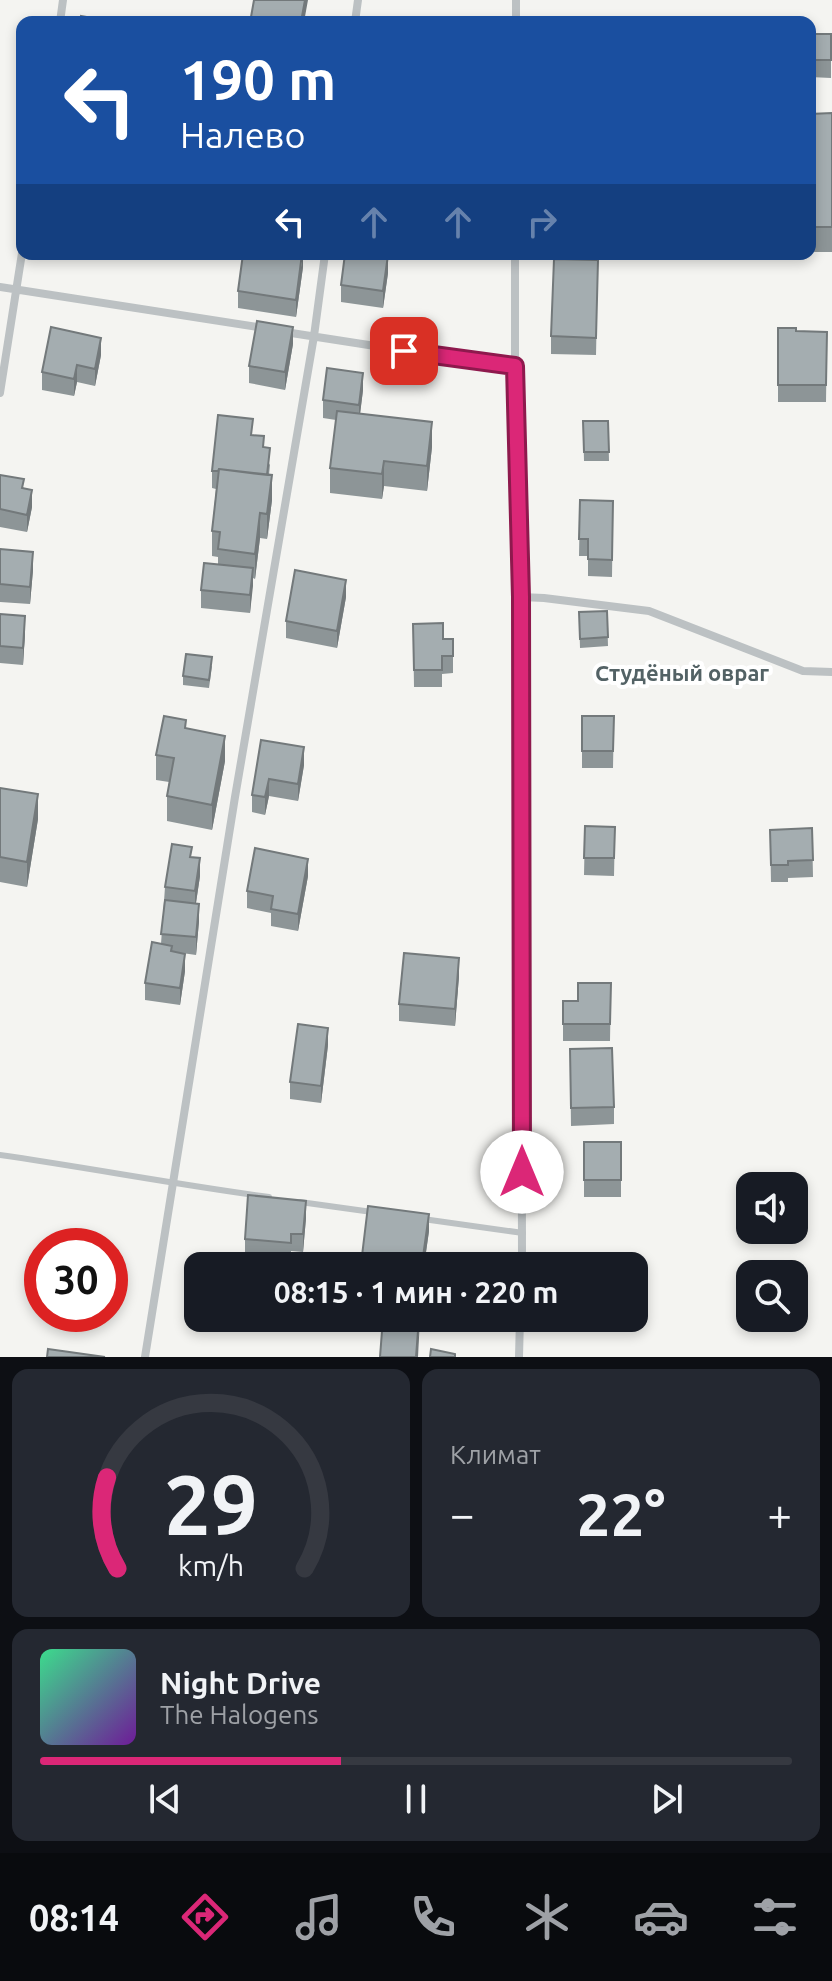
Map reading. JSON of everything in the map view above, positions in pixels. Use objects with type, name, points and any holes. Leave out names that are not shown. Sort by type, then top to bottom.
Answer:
[{"type":"street","points":[[0,393],[21,260]]},
{"type":"street","points":[[145,1357],[324,260]]},
{"type":"street","points":[[515,260],[521,597],[522,1252]]},
{"type":"street","points":[[0,287],[267,329]]},
{"type":"street","points":[[283,331],[515,366]]},
{"type":"street","points":[[521,597],[649,611],[803,671],[832,672]]},
{"type":"street","points":[[519,1357],[520,1332]]},
{"type":"lane","points":[[0,1155],[279,1199]]},
{"type":"lane","points":[[294,1201],[386,1214]]},
{"type":"lane","points":[[416,1218],[523,1233]]},
{"type":"building","points":[[254,0],[305,0],[302,16],[251,16]]},
{"type":"building","points":[[816,34],[831,34],[831,60],[816,60]]},
{"type":"building","points":[[832,113],[832,227],[816,227],[816,114]]},
{"type":"building","points":[[242,260],[301,260],[296,300],[238,291]]},
{"type":"building","points":[[344,260],[387,260],[383,291],[341,285]]},
{"type":"building","points":[[554,260],[598,260],[596,338],[551,336]]},
{"type":"building","points":[[257,321],[293,327],[285,372],[249,366]]},
{"type":"building","points":[[51,327],[101,338],[95,369],[77,365],[74,379],[42,372]]},
{"type":"building","points":[[778,328],[827,332],[826,385],[778,385]]},
{"type":"building","points":[[327,368],[363,373],[359,405],[323,400]]},
{"type":"building","points":[[337,411],[432,422],[427,466],[384,461],[382,474],[330,468]]},
{"type":"building","points":[[218,415],[253,419],[251,435],[264,436],[263,447],[270,448],[267,475],[219,469],[212,471]]},
{"type":"building","points":[[583,421],[608,421],[609,452],[584,452]]},
{"type":"building","points":[[219,469],[272,475],[267,514],[260,513],[255,554],[218,549],[220,532],[212,531]]},
{"type":"building","points":[[0,475],[24,479],[22,488],[32,490],[27,515],[0,509]]},
{"type":"building","points":[[580,500],[613,501],[612,560],[588,559],[588,539],[579,539]]},
{"type":"building","points":[[0,549],[33,552],[30,587],[0,584]]},
{"type":"building","points":[[204,563],[253,568],[250,595],[201,590]]},
{"type":"building","points":[[295,570],[346,580],[337,631],[286,621]]},
{"type":"building","points":[[607,611],[608,637],[580,639],[579,612]]},
{"type":"building","points":[[0,614],[25,616],[23,648],[0,646]]},
{"type":"building","points":[[443,623],[443,639],[453,639],[453,656],[442,656],[442,670],[414,670],[413,624]]},
{"type":"building","points":[[186,654],[212,657],[209,680],[183,676]]},
{"type":"building","points":[[164,716],[186,720],[185,728],[225,736],[212,805],[167,796],[174,758],[156,755]]},
{"type":"building","points":[[582,716],[614,716],[613,751],[582,751]]},
{"type":"building","points":[[261,740],[304,747],[298,784],[269,779],[265,797],[252,795]]},
{"type":"building","points":[[0,788],[38,794],[27,862],[0,857]]},
{"type":"building","points":[[585,826],[615,827],[614,858],[584,858]]},
{"type":"building","points":[[812,828],[813,860],[771,865],[770,830]]},
{"type":"building","points":[[172,844],[192,847],[190,857],[200,858],[195,891],[165,887]]},
{"type":"building","points":[[255,848],[308,859],[298,914],[271,909],[273,896],[247,891]]},
{"type":"building","points":[[165,900],[199,904],[196,937],[161,934]]},
{"type":"building","points":[[152,942],[172,946],[171,951],[185,954],[180,988],[145,983]]},
{"type":"building","points":[[404,953],[459,958],[455,1009],[399,1004]]},
{"type":"building","points":[[578,983],[611,983],[610,1024],[563,1024],[563,1001],[578,1001]]},
{"type":"building","points":[[298,1024],[328,1028],[321,1086],[290,1082]]},
{"type":"building","points":[[612,1048],[614,1107],[571,1108],[570,1049]]},
{"type":"building","points":[[584,1142],[621,1142],[621,1180],[584,1180]]},
{"type":"building","points":[[248,1195],[306,1201],[303,1234],[291,1234],[291,1243],[245,1239]]},
{"type":"building","points":[[368,1206],[429,1214],[424,1252],[362,1252]]},
{"type":"building","points":[[382,1332],[418,1332],[416,1357],[380,1357]]},
{"type":"building","points":[[48,1349],[105,1357],[47,1357]]},
{"type":"building","points":[[431,1349],[455,1354],[455,1357],[430,1357]]},
{"type":"district","name":"Студёный овраг","points":[[682,673]]},
{"type":"route","points":[[404,351],[515,366],[521,597],[522,1172]]}]
